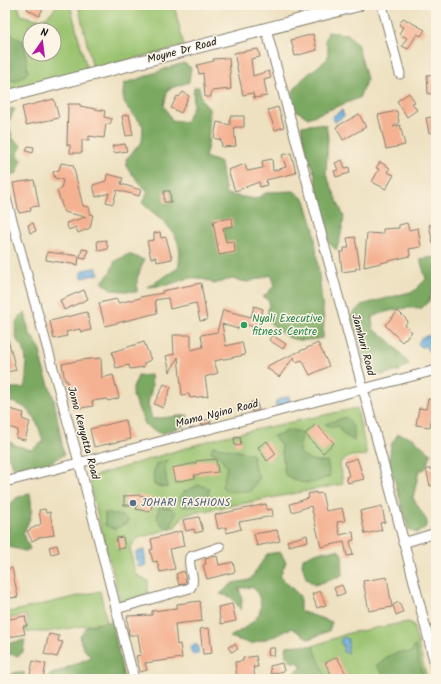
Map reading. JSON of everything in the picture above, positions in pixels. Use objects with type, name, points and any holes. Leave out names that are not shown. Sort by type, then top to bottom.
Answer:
[{"type":"main road","name":"Moyne Dr Road","points":[[5,97],[358,5]]},
{"type":"street","points":[[382,5],[400,74]]},
{"type":"street","name":"Jamhuri Road","points":[[266,29],[436,668]]},
{"type":"street","name":"Jomo Kenyatta Road","points":[[5,195],[79,462],[134,679]]},
{"type":"street","name":"Mama Ngina Road","points":[[5,482],[436,370]]},
{"type":"street","points":[[403,543],[436,533]]},
{"type":"street","points":[[116,609],[190,588],[193,582],[189,562],[190,557],[220,547]]},
{"type":"green space","points":[[5,5],[18,5],[21,15],[42,19],[49,15],[57,5],[70,5],[87,69],[5,92],[5,79],[17,81],[22,53],[22,62],[62,62],[62,22],[22,22],[22,41],[5,30]]},
{"type":"green space","points":[[78,5],[174,5],[184,46],[93,69]]},
{"type":"green space","points":[[5,30],[22,41],[22,62],[27,62],[28,72],[17,81],[5,79]]},
{"type":"green space","points":[[328,32],[348,34],[357,43],[367,79],[359,98],[308,118],[293,108],[292,94],[300,82],[328,58],[328,47],[325,41]]},
{"type":"green space","points":[[184,63],[191,68],[189,82],[168,89],[164,106],[172,120],[186,122],[193,106],[194,87],[199,87],[202,100],[210,110],[208,145],[205,157],[221,163],[226,194],[255,199],[268,192],[294,191],[305,200],[314,230],[324,320],[323,338],[314,340],[292,339],[280,332],[267,319],[269,301],[263,297],[275,285],[271,275],[248,282],[231,279],[214,284],[200,278],[190,278],[167,285],[148,287],[178,268],[180,257],[179,247],[172,231],[142,203],[148,192],[127,168],[126,159],[142,142],[143,126],[124,102],[123,91],[125,83]]},
{"type":"green space","points":[[5,108],[15,109],[8,123],[13,139],[22,146],[17,154],[22,160],[17,173],[7,177],[5,164]]},
{"type":"green space","points":[[317,124],[326,125],[328,137],[326,174],[344,217],[340,240],[336,250],[329,243],[327,224],[316,189],[315,174],[308,157],[301,126]]},
{"type":"green space","points":[[129,254],[144,260],[137,279],[137,292],[112,290],[102,282],[110,273],[115,261]]},
{"type":"green space","points":[[436,257],[436,285],[434,286],[429,301],[422,308],[409,308],[384,312],[372,317],[373,329],[389,340],[409,364],[399,371],[376,376],[364,362],[358,333],[350,317],[361,305],[414,291],[426,279],[420,259]]},
{"type":"green space","points":[[25,312],[29,332],[40,348],[42,365],[54,399],[64,455],[43,466],[35,465],[18,475],[5,453],[5,439],[15,445],[31,450],[43,442],[32,414],[21,405],[5,401],[5,388],[24,388],[25,384],[25,354],[23,348],[17,340],[15,328],[17,320]]},
{"type":"green space","points":[[151,375],[152,387],[148,404],[152,419],[188,415],[186,425],[161,434],[146,426],[133,396],[133,388],[138,376]]},
{"type":"green space","points":[[357,408],[367,455],[351,456],[340,462],[343,484],[184,515],[175,527],[136,539],[130,548],[135,574],[148,581],[148,594],[121,603],[90,487],[91,477],[221,437]],"holes":[[[281,445],[299,452],[306,459],[321,462],[285,474]],[[213,446],[252,455],[255,470],[227,467]],[[167,460],[165,467],[167,488],[154,485]]]},
{"type":"green space","points":[[346,417],[353,428],[354,441],[343,434],[338,426],[331,428],[325,424]]},
{"type":"green space","points":[[291,430],[301,432],[299,452],[312,460],[319,462],[327,461],[330,476],[318,481],[307,483],[297,481],[285,474],[281,445],[273,436]]},
{"type":"green space","points":[[398,434],[413,438],[431,454],[425,469],[419,471],[413,498],[427,521],[425,529],[416,533],[408,529],[394,478],[388,467],[391,445]]},
{"type":"green space","points":[[213,446],[252,454],[255,470],[260,477],[250,491],[227,492],[222,487],[227,467],[220,456],[211,452]]},
{"type":"green space","points":[[167,460],[165,467],[167,488],[154,485],[153,475],[156,464]]},
{"type":"green space","points":[[199,485],[209,488],[208,501],[193,507],[182,506],[178,497],[183,492]]},
{"type":"green space","points":[[30,493],[31,514],[23,533],[30,549],[25,551],[5,546],[5,533],[8,531],[5,509],[16,498]]},
{"type":"green space","points":[[159,507],[172,508],[176,512],[170,529],[161,524],[157,518]]},
{"type":"green space","points":[[105,513],[122,516],[129,520],[128,523],[114,529],[105,525]]},
{"type":"green space","points":[[338,550],[342,554],[343,574],[337,578],[314,585],[306,578],[302,564],[303,558],[318,552]]},
{"type":"green space","points":[[280,552],[286,562],[280,576],[300,596],[300,611],[332,622],[329,631],[309,639],[292,628],[278,635],[251,644],[230,637],[257,617],[261,604],[259,596],[253,587],[239,588],[242,599],[241,610],[231,597],[220,594],[233,583],[250,580],[267,554]]},
{"type":"green space","points":[[100,591],[107,622],[47,632],[26,632],[25,627],[28,625],[26,615],[5,619],[5,613]]},
{"type":"green space","points":[[112,621],[124,679],[47,679],[50,675],[91,657],[83,648],[79,637],[87,626]]},
{"type":"green space","points":[[408,622],[413,624],[427,679],[327,679],[324,675],[313,646],[349,633]]},
{"type":"green space","points":[[25,640],[23,652],[18,656],[5,653],[5,644]]},
{"type":"green space","points":[[287,646],[313,646],[327,679],[292,679],[293,673],[301,669],[300,663],[292,662],[285,655]]},
{"type":"green space","points":[[415,646],[424,679],[382,679],[383,674],[376,666],[384,659],[396,653],[410,653]]},
{"type":"green space","points":[[17,672],[25,673],[23,679],[5,679],[5,677]]},
{"type":"water","points":[[342,110],[344,116],[335,122],[332,117]]},
{"type":"water","points":[[96,267],[99,274],[82,278],[81,271]]},
{"type":"water","points":[[433,334],[436,340],[433,350],[429,352],[424,345],[422,348],[418,344],[421,338]]},
{"type":"water","points":[[289,396],[290,403],[279,406],[275,405],[277,400]]},
{"type":"water","points":[[144,550],[146,566],[138,567],[136,552]]},
{"type":"water","points":[[345,637],[348,639],[348,653],[343,652],[343,645],[341,644],[341,639]]},
{"type":"water","points":[[194,644],[197,645],[199,653],[194,655],[191,651],[191,647]]},
{"type":"building","points":[[29,5],[45,5],[39,16],[27,9]]},
{"type":"building","points":[[403,18],[425,30],[421,36],[417,34],[408,49],[402,46],[407,38],[399,34],[403,27],[399,25]]},
{"type":"building","points":[[313,34],[317,50],[295,56],[291,40]]},
{"type":"building","points":[[258,49],[260,57],[251,59],[253,76],[269,71],[271,78],[264,80],[267,96],[254,98],[253,93],[243,95],[234,53]]},
{"type":"building","points":[[229,58],[231,89],[211,91],[211,97],[205,97],[203,73],[199,74],[197,65],[214,61],[213,59]]},
{"type":"building","points":[[436,74],[436,93],[428,94],[427,75]]},
{"type":"building","points":[[183,92],[189,96],[181,113],[171,108],[177,96],[179,97]]},
{"type":"building","points":[[409,93],[415,102],[412,103],[417,110],[407,117],[397,101]]},
{"type":"building","points":[[54,99],[59,118],[26,125],[22,107]]},
{"type":"building","points":[[68,104],[80,104],[80,106],[105,111],[104,117],[112,119],[110,124],[106,124],[104,138],[89,136],[89,140],[82,140],[82,153],[70,153],[70,145],[67,145]]},
{"type":"building","points":[[278,107],[284,127],[275,130],[268,110]]},
{"type":"building","points":[[397,111],[399,122],[393,127],[400,125],[405,145],[386,149],[378,115]]},
{"type":"building","points":[[129,114],[133,135],[126,136],[122,116]]},
{"type":"building","points":[[359,114],[366,127],[343,140],[336,127]]},
{"type":"building","points":[[230,116],[244,116],[244,127],[234,127],[236,146],[222,147],[221,140],[214,138],[217,122],[230,125]]},
{"type":"building","points":[[436,116],[436,131],[429,133],[426,118]]},
{"type":"building","points":[[125,144],[127,151],[114,153],[112,146]]},
{"type":"building","points":[[28,146],[34,147],[33,153],[26,151]]},
{"type":"building","points":[[291,153],[296,173],[266,180],[267,185],[260,187],[259,182],[235,191],[228,170],[245,164],[247,171],[263,168],[262,161],[272,159],[273,171],[286,167],[282,155]]},
{"type":"building","points":[[342,160],[345,168],[349,167],[350,173],[336,177],[334,171],[338,170],[335,163]]},
{"type":"building","points":[[380,162],[390,168],[387,172],[394,175],[386,189],[372,182],[379,169],[376,168]]},
{"type":"building","points":[[61,163],[73,165],[83,206],[89,207],[91,215],[93,214],[90,228],[78,233],[76,227],[69,230],[66,223],[86,217],[64,212],[57,190],[61,189],[63,180],[55,178],[53,172],[59,170]]},
{"type":"building","points":[[107,174],[123,178],[121,184],[141,190],[139,196],[117,190],[113,204],[106,202],[109,193],[96,197],[93,185],[106,181]]},
{"type":"building","points":[[34,180],[39,206],[30,207],[31,211],[19,213],[13,183]]},
{"type":"building","points":[[164,191],[170,191],[171,202],[164,202]]},
{"type":"building","points":[[232,218],[233,226],[223,228],[226,242],[234,241],[235,252],[219,255],[213,221]]},
{"type":"building","points":[[33,223],[36,231],[30,233],[28,225]]},
{"type":"building","points":[[407,223],[409,230],[418,228],[421,247],[409,249],[410,256],[364,267],[367,233],[383,234],[383,229],[399,228],[399,225]]},
{"type":"building","points":[[436,224],[436,244],[433,244],[429,225]]},
{"type":"building","points":[[160,232],[161,238],[166,237],[172,259],[157,262],[156,257],[151,258],[147,241],[154,240],[154,233]]},
{"type":"building","points":[[355,237],[360,268],[342,272],[340,252],[344,252],[344,248],[349,248],[347,238]]},
{"type":"building","points":[[106,240],[108,249],[98,251],[97,241]]},
{"type":"building","points":[[82,249],[88,250],[86,259],[80,258]]},
{"type":"building","points":[[47,252],[79,256],[78,265],[46,260]]},
{"type":"building","points":[[201,283],[207,320],[200,321],[196,303],[170,309],[168,298],[155,300],[157,313],[105,326],[99,303],[117,299],[118,303],[163,293],[162,291]]},
{"type":"building","points":[[84,290],[88,299],[64,310],[60,300]]},
{"type":"building","points":[[254,306],[263,309],[258,328],[240,323],[238,329],[222,324],[226,346],[242,342],[245,355],[214,361],[218,373],[205,377],[208,396],[190,398],[189,394],[182,395],[178,357],[170,372],[166,356],[174,354],[173,335],[191,335],[191,350],[203,347],[201,335],[217,332],[223,310],[251,317]]},
{"type":"building","points":[[398,311],[408,321],[405,325],[412,332],[402,342],[385,325]]},
{"type":"building","points":[[87,312],[91,330],[81,332],[80,329],[66,332],[67,336],[54,339],[50,321]]},
{"type":"building","points":[[7,335],[16,370],[7,372],[5,369],[5,336]]},
{"type":"building","points":[[272,335],[286,344],[283,349],[269,340]]},
{"type":"building","points":[[144,342],[151,360],[144,363],[144,367],[130,369],[129,365],[116,368],[112,352]]},
{"type":"building","points":[[318,343],[329,366],[310,375],[302,360],[296,362],[294,357],[279,377],[267,368],[269,365]]},
{"type":"building","points":[[101,358],[102,378],[113,375],[119,398],[108,401],[107,399],[92,401],[93,406],[76,409],[74,401],[71,401],[62,364]]},
{"type":"building","points":[[164,384],[171,387],[163,408],[154,404]]},
{"type":"building","points":[[428,399],[435,400],[430,427],[416,425],[419,408],[426,409]]},
{"type":"building","points":[[256,401],[259,410],[252,412],[250,403]]},
{"type":"building","points":[[10,409],[24,413],[22,419],[30,422],[25,440],[16,438],[18,430],[5,426],[5,413],[9,414]]},
{"type":"building","points":[[210,419],[211,422],[202,425],[201,421]]},
{"type":"building","points":[[125,420],[131,439],[94,447],[90,429]]},
{"type":"building","points":[[316,424],[334,443],[323,453],[305,434]]},
{"type":"building","points":[[240,437],[241,445],[235,446],[234,438]]},
{"type":"building","points":[[267,441],[276,454],[267,461],[258,447]]},
{"type":"building","points":[[357,458],[364,479],[348,483],[346,477],[349,476],[345,462]]},
{"type":"building","points":[[216,459],[218,472],[194,475],[195,478],[175,482],[172,468],[196,463],[196,461]]},
{"type":"building","points":[[426,469],[435,469],[436,485],[430,486]]},
{"type":"building","points":[[316,492],[316,494],[322,493],[326,511],[342,508],[345,521],[337,522],[340,535],[353,532],[354,540],[350,541],[353,555],[347,556],[344,542],[321,547],[311,506],[292,512],[290,504],[309,498],[308,494]]},
{"type":"building","points":[[140,495],[154,499],[150,512],[136,509],[137,505],[124,505],[124,496]]},
{"type":"building","points":[[266,504],[267,510],[272,509],[273,516],[239,522],[241,529],[227,533],[226,527],[218,529],[215,515]]},
{"type":"building","points":[[382,506],[385,522],[380,523],[382,530],[365,534],[360,511]]},
{"type":"building","points":[[45,509],[46,513],[50,512],[54,535],[40,537],[32,541],[27,531],[41,524],[39,510]]},
{"type":"building","points":[[199,517],[203,531],[195,533],[194,529],[186,531],[183,520]]},
{"type":"building","points":[[277,530],[280,541],[257,546],[254,534]]},
{"type":"building","points":[[181,531],[184,546],[170,549],[175,569],[160,572],[157,561],[153,562],[150,550],[153,549],[151,539]]},
{"type":"building","points":[[307,535],[308,541],[289,546],[287,541]]},
{"type":"building","points":[[123,537],[125,548],[118,549],[116,538]]},
{"type":"building","points":[[57,545],[59,552],[51,554],[49,547]]},
{"type":"building","points":[[217,556],[219,565],[233,562],[235,572],[207,579],[203,565],[206,564],[205,559]]},
{"type":"building","points":[[12,568],[18,597],[11,598],[5,577],[5,570]]},
{"type":"building","points":[[184,571],[186,583],[179,585],[176,574]]},
{"type":"building","points":[[387,577],[392,607],[369,611],[363,581]]},
{"type":"building","points":[[342,585],[345,593],[337,596],[334,588]]},
{"type":"building","points":[[320,591],[326,605],[317,608],[312,594]]},
{"type":"building","points":[[200,601],[202,621],[175,624],[177,645],[180,644],[182,658],[145,663],[147,670],[140,672],[136,656],[141,655],[138,635],[129,635],[127,616],[152,615],[152,611],[177,608],[177,604]]},
{"type":"building","points":[[399,602],[403,612],[396,615],[393,605]]},
{"type":"building","points":[[232,604],[236,621],[221,624],[218,607]]},
{"type":"building","points":[[25,616],[27,626],[23,626],[25,634],[5,638],[5,620]]},
{"type":"building","points":[[209,628],[212,653],[203,654],[200,629]]},
{"type":"building","points":[[49,634],[59,636],[58,641],[63,642],[57,657],[44,654]]},
{"type":"building","points":[[235,644],[238,649],[231,652],[228,647]]},
{"type":"building","points":[[269,648],[275,648],[274,656],[268,655]]},
{"type":"building","points":[[256,656],[258,667],[253,667],[255,677],[237,679],[235,662],[243,661],[243,658]]},
{"type":"building","points":[[337,657],[349,679],[334,679],[325,663]]},
{"type":"building","points":[[33,661],[46,664],[43,679],[29,679]]},
{"type":"building","points":[[282,663],[284,671],[271,674],[270,666]]},
{"type":"place","name":"Nyali Executive fitness Centre","points":[[244,325]]},
{"type":"place","name":"JOHARI FASHIONS","points":[[133,503]]}]
